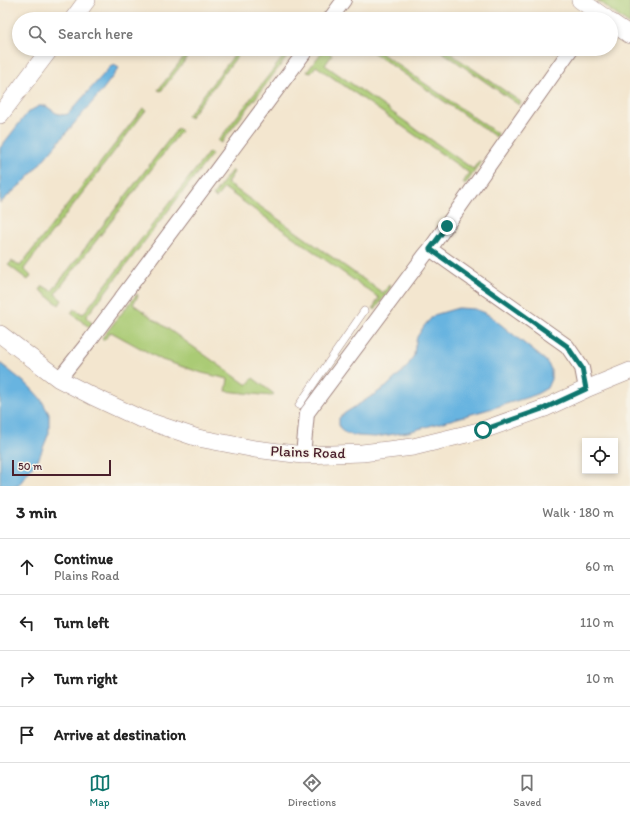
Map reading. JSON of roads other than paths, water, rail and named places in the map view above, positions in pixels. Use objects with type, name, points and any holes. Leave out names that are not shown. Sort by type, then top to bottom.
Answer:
[{"type":"street","points":[[78,12],[87,0]]},
{"type":"street","points":[[335,12],[344,0]]},
{"type":"street","points":[[580,0],[593,12]]},
{"type":"street","points":[[618,27],[630,35]]},
{"type":"street","points":[[0,115],[45,56]]},
{"type":"street","points":[[59,379],[95,334],[303,56]]},
{"type":"street","points":[[304,455],[307,413],[430,249],[566,56]]},
{"type":"street","points":[[430,249],[567,346],[582,368],[586,389]]},
{"type":"street","name":"Plains Road","points":[[0,334],[59,379],[139,418],[198,438],[255,449],[304,455],[362,453],[413,447],[483,430],[545,408],[630,371]]},
{"type":"lane","points":[[299,405],[364,311]]},
{"type":"water","points":[[114,65],[119,68],[101,92],[26,180],[0,203],[0,148],[28,112],[39,106],[46,106],[56,113],[63,115],[68,114],[110,67]]},
{"type":"water","points":[[458,308],[475,309],[489,315],[546,361],[551,369],[551,379],[547,388],[535,395],[408,432],[375,437],[347,434],[341,430],[339,418],[386,387],[407,367],[414,355],[417,337],[434,315]]},
{"type":"water","points":[[0,363],[29,386],[41,399],[49,414],[49,433],[39,458],[18,486],[0,486]]}]
